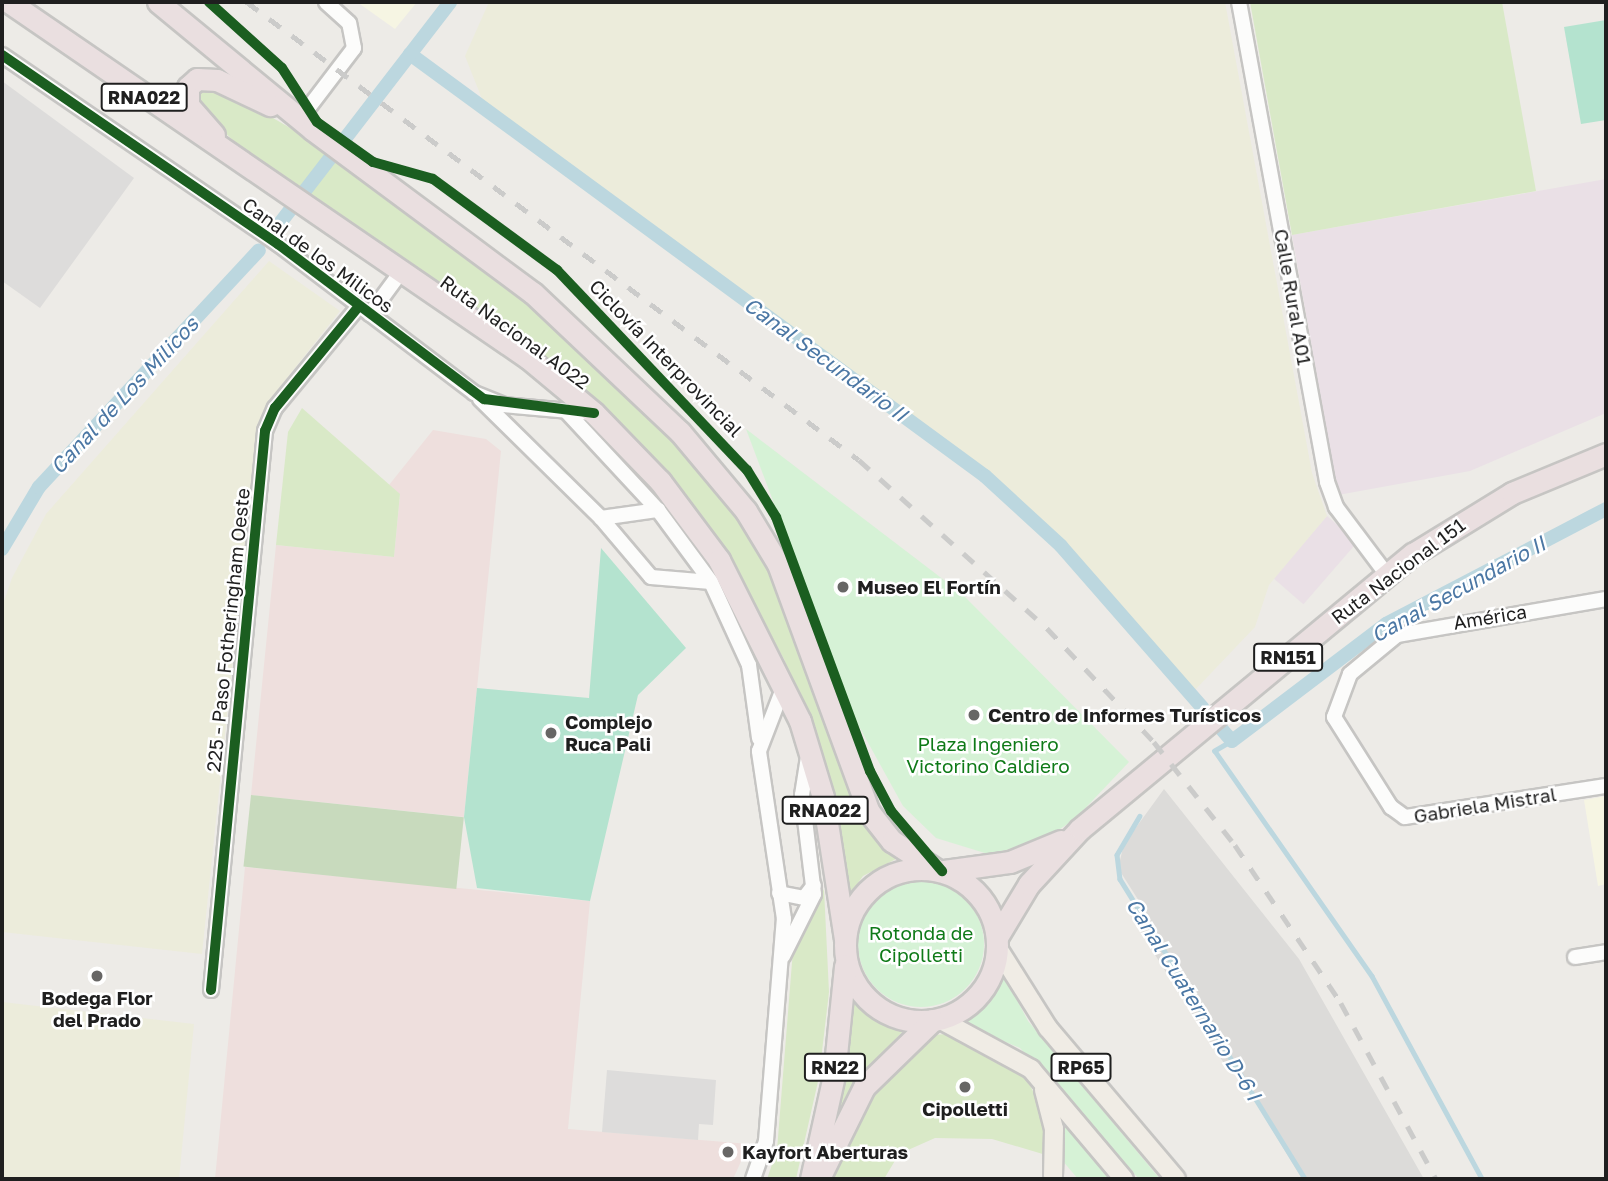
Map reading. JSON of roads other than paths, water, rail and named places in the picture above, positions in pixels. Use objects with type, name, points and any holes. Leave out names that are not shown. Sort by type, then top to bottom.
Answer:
[{"type":"highway","name":"Ruta Nacional A022","points":[[9,2],[253,174],[528,358],[594,413],[701,534],[784,686],[809,748],[845,946]]},
{"type":"highway","name":"Ruta Nacional A022","points":[[158,2],[306,124],[564,319],[654,404],[725,484],[789,590],[869,812],[892,842],[939,870]]},
{"type":"highway","points":[[253,174],[192,111],[186,93],[192,82],[211,78],[306,124]]},
{"type":"highway","name":"Ruta Nacional 151","points":[[997,942],[1029,884],[1080,829],[1387,575],[1487,506],[1606,454]]},
{"type":"highway","name":"Ruta Nacional 151","points":[[939,870],[1024,859],[1080,829]]},
{"type":"highway","points":[[939,870],[978,894],[997,942]]},
{"type":"highway","name":"RN22","points":[[810,1179],[836,1056],[845,946],[852,912],[869,889],[900,871],[939,870]]},
{"type":"highway","name":"RN22","points":[[818,1179],[864,1087],[936,1020],[976,998],[991,974],[997,942]]},
{"type":"highway","points":[[845,946],[870,1001],[893,1016],[936,1020]]},
{"type":"main road","name":"RP65","points":[[997,942],[1048,1028],[1176,1179]]},
{"type":"main road","name":"RP65","points":[[936,1020],[1000,1046],[1031,1069],[1124,1179]]},
{"type":"main road","points":[[1031,1069],[1052,1118],[1055,1177]]},
{"type":"street","points":[[306,124],[354,48],[349,23],[326,2]]},
{"type":"street","name":"Calle Rural A01","points":[[1240,2],[1327,482],[1336,507],[1387,575]]},
{"type":"street","name":"Canal de los Milicos","points":[[2,55],[364,310],[474,393],[503,405],[594,413]]},
{"type":"street","name":"225 - Paso Fotheringham Oeste","points":[[211,990],[265,431],[275,408],[401,272]]},
{"type":"street","points":[[474,393],[601,517],[651,577],[711,582]]},
{"type":"street","points":[[566,411],[658,510],[711,582],[749,665],[779,893],[781,960],[766,1141],[753,1179]]},
{"type":"street","points":[[601,517],[658,510]]},
{"type":"street","name":"América","points":[[1334,717],[1350,674],[1397,635],[1606,598]]},
{"type":"street","points":[[760,740],[784,686]]},
{"type":"street","name":"Gabriela Mistral","points":[[1334,717],[1391,807],[1409,818],[1606,786]]},
{"type":"street","points":[[781,960],[807,915],[815,884],[802,795],[809,748]]},
{"type":"street","points":[[779,893],[804,898],[815,884]]},
{"type":"street","points":[[1575,957],[1606,952]]},
{"type":"waterway","name":"Canal de los Milicos","points":[[277,227],[450,2]]},
{"type":"waterway","name":"Canal Secundario II","points":[[410,54],[985,476],[1061,546],[1203,708]]},
{"type":"waterway","name":"Canal de Los Milicos","points":[[2,549],[39,487],[259,250]]},
{"type":"waterway","name":"Canal Secundario II","points":[[1218,725],[1232,741],[1386,624],[1606,509]]},
{"type":"waterway","points":[[1232,741],[1215,751],[1372,976],[1482,1179]]},
{"type":"waterway","name":"Canal Cuaternario D-6 I","points":[[1140,816],[1117,855],[1120,879],[1305,1179]]},
{"type":"railway","points":[[247,2],[859,460],[1047,628],[1154,742],[1235,845],[1341,1003],[1436,1179]]},
{"type":"place","name":"Museo El Fortín","points":[[843,587]]},
{"type":"place","name":"Centro de Informes Turísticos","points":[[974,715]]},
{"type":"place","name":"Complejo Ruca Pali","points":[[551,733]]},
{"type":"place","name":"Bodega Flor del Prado","points":[[97,976]]},
{"type":"place","name":"Cipolletti","points":[[965,1087]]},
{"type":"place","name":"Kayfort Aberturas","points":[[728,1152]]},
{"type":"park label","name":"Plaza Ingeniero Victorino Caldiero","points":[[988,755]]},
{"type":"park label","name":"Rotonda de Cipolletti","points":[[921,944]]}]
